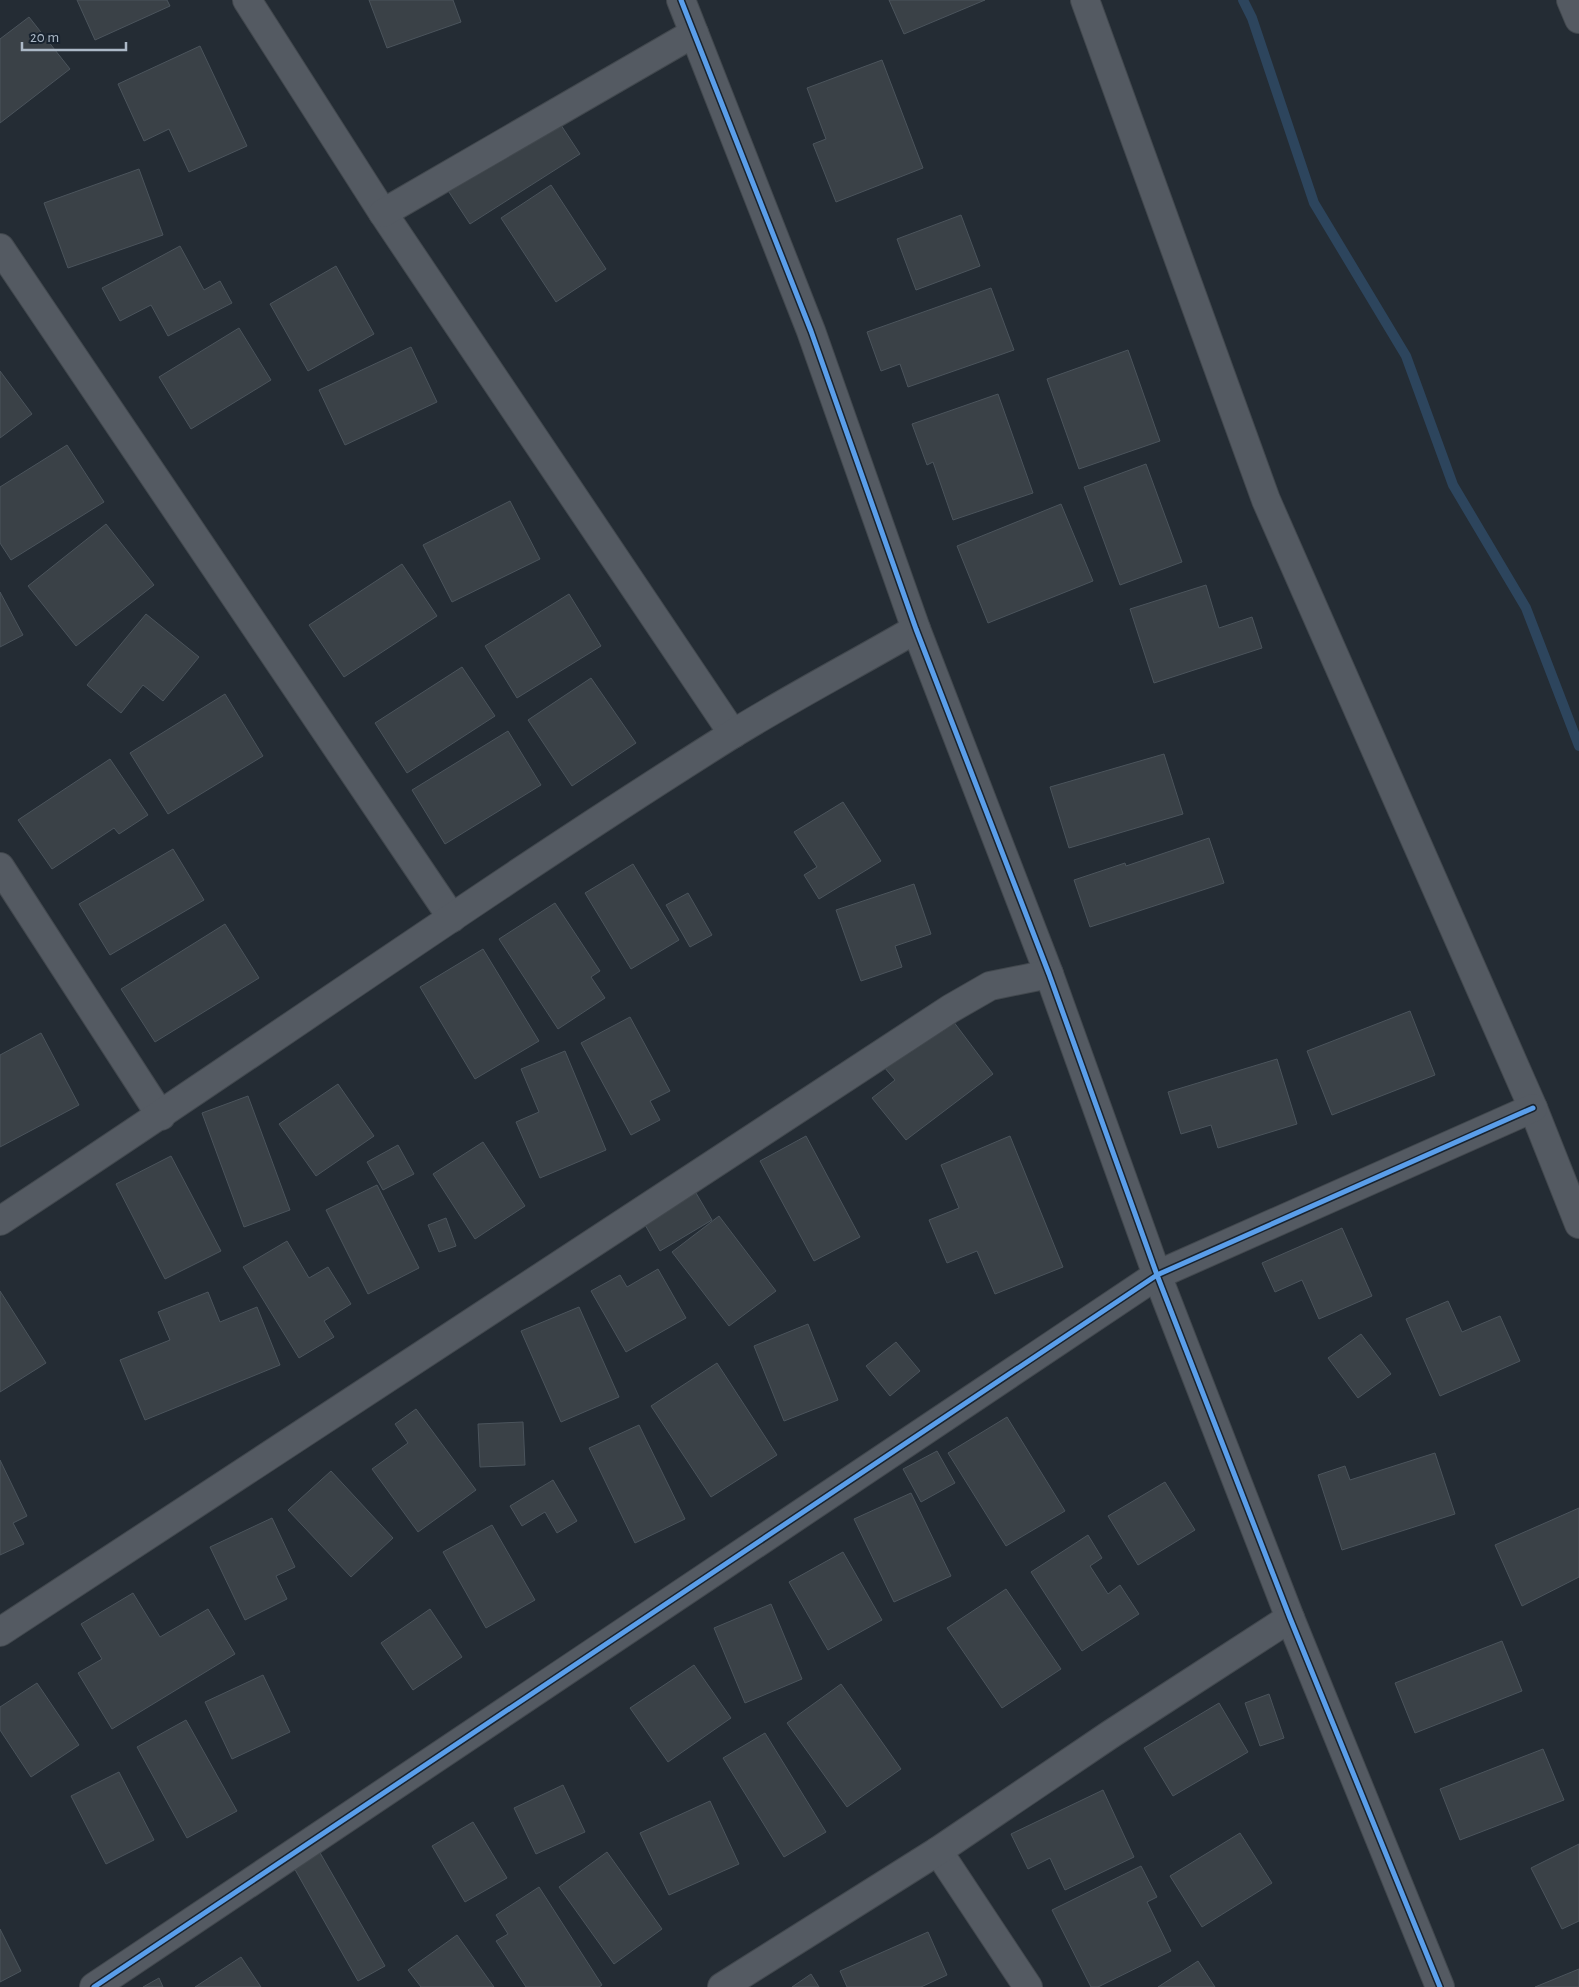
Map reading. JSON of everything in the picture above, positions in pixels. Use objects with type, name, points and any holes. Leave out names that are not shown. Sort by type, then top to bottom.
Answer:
[{"type":"street","points":[[247,0],[383,213],[733,734]]},
{"type":"street","points":[[681,0],[811,331],[916,629],[1048,974],[1157,1275],[1290,1618],[1440,1987]]},
{"type":"street","points":[[1085,0],[1266,500],[1533,1108],[1579,1224]]},
{"type":"street","points":[[1571,0],[1579,19]]},
{"type":"street","points":[[383,213],[694,33]]},
{"type":"street","points":[[0,248],[452,918]]},
{"type":"street","points":[[0,1220],[161,1116],[452,918],[733,734],[916,629]]},
{"type":"street","points":[[0,867],[161,1116]]},
{"type":"street","points":[[0,1632],[950,1009],[990,986],[1048,974]]},
{"type":"street","points":[[94,1987],[1157,1275],[1533,1108]]},
{"type":"street","points":[[722,1987],[938,1851],[1111,1734],[1290,1618]]},
{"type":"street","points":[[938,1851],[1028,1987]]},
{"type":"building","points":[[77,0],[167,0],[170,6],[95,40]]},
{"type":"building","points":[[369,0],[453,0],[461,22],[387,48]]},
{"type":"building","points":[[889,0],[985,0],[904,34]]},
{"type":"building","points":[[29,17],[70,69],[0,123],[0,39]]},
{"type":"building","points":[[200,46],[247,146],[189,172],[169,129],[144,141],[118,84]]},
{"type":"building","points":[[882,60],[923,168],[836,202],[813,144],[826,139],[807,88]]},
{"type":"building","points":[[557,119],[580,154],[470,224],[447,189]]},
{"type":"building","points":[[139,169],[163,235],[68,268],[44,203]]},
{"type":"building","points":[[551,185],[606,269],[556,302],[501,218]]},
{"type":"building","points":[[961,215],[980,266],[916,290],[897,239]]},
{"type":"building","points":[[180,246],[204,290],[220,281],[232,303],[168,336],[151,305],[120,321],[102,288]]},
{"type":"building","points":[[336,266],[374,334],[308,371],[270,304]]},
{"type":"building","points":[[991,288],[1014,350],[908,387],[900,364],[881,371],[867,332]]},
{"type":"building","points":[[239,328],[271,380],[191,429],[159,377]]},
{"type":"building","points":[[411,347],[437,402],[345,445],[319,390]]},
{"type":"building","points":[[1128,350],[1160,441],[1079,469],[1047,379]]},
{"type":"building","points":[[0,371],[32,414],[0,438]]},
{"type":"building","points":[[998,394],[1033,493],[953,520],[933,462],[927,465],[912,424]]},
{"type":"building","points":[[67,445],[104,502],[11,560],[0,543],[0,487]]},
{"type":"building","points":[[1146,464],[1182,562],[1120,585],[1084,487]]},
{"type":"building","points":[[510,501],[540,559],[452,602],[423,545]]},
{"type":"building","points":[[1061,504],[1093,581],[988,623],[957,546]]},
{"type":"building","points":[[106,524],[154,585],[76,646],[28,586]]},
{"type":"building","points":[[402,564],[437,616],[344,677],[309,625]]},
{"type":"building","points":[[1206,585],[1219,628],[1252,617],[1262,648],[1154,683],[1130,609]]},
{"type":"building","points":[[0,592],[23,635],[0,647]]},
{"type":"building","points":[[569,594],[601,646],[517,698],[485,646]]},
{"type":"building","points":[[146,614],[199,657],[163,701],[143,685],[121,713],[87,685]]},
{"type":"building","points":[[462,667],[495,716],[407,773],[375,723]]},
{"type":"building","points":[[591,678],[636,743],[572,786],[528,720]]},
{"type":"building","points":[[225,694],[263,756],[168,814],[130,753]]},
{"type":"building","points":[[508,731],[541,785],[445,844],[412,790]]},
{"type":"building","points":[[1164,754],[1183,814],[1069,848],[1050,787]]},
{"type":"building","points":[[110,759],[148,815],[119,834],[114,828],[52,869],[18,820]]},
{"type":"building","points":[[843,802],[881,861],[819,899],[804,875],[817,867],[794,832]]},
{"type":"building","points":[[1209,838],[1224,883],[1090,927],[1074,880],[1125,863],[1126,866]]},
{"type":"building","points":[[173,849],[204,900],[110,955],[79,904]]},
{"type":"building","points":[[633,864],[679,940],[631,969],[585,893]]},
{"type":"building","points":[[914,884],[931,934],[895,946],[902,967],[861,981],[836,910]]},
{"type":"building","points":[[688,893],[712,935],[690,947],[666,905]]},
{"type":"building","points":[[555,903],[600,971],[591,977],[605,998],[558,1029],[499,939]]},
{"type":"building","points":[[225,924],[259,978],[155,1042],[121,989]]},
{"type":"building","points":[[483,949],[539,1041],[475,1079],[420,987]]},
{"type":"building","points":[[1410,1011],[1435,1075],[1332,1115],[1307,1051]]},
{"type":"building","points":[[630,1017],[670,1091],[650,1101],[660,1120],[631,1135],[581,1043]]},
{"type":"building","points":[[950,1017],[993,1074],[906,1140],[872,1098],[895,1080],[884,1067]]},
{"type":"building","points":[[41,1033],[79,1105],[0,1147],[0,1055]]},
{"type":"building","points":[[565,1051],[606,1150],[540,1178],[516,1122],[539,1112],[521,1069]]},
{"type":"building","points":[[1277,1059],[1297,1124],[1218,1148],[1211,1125],[1181,1134],[1168,1092]]},
{"type":"building","points":[[338,1084],[374,1136],[316,1176],[279,1124]]},
{"type":"building","points":[[248,1096],[290,1210],[244,1227],[202,1113]]},
{"type":"building","points":[[806,1136],[860,1237],[814,1261],[760,1161]]},
{"type":"building","points":[[1010,1136],[1063,1267],[995,1294],[977,1251],[947,1263],[929,1220],[959,1208],[941,1165]]},
{"type":"building","points":[[483,1142],[525,1206],[475,1239],[433,1174]]},
{"type":"building","points":[[398,1145],[414,1174],[383,1190],[367,1162]]},
{"type":"building","points":[[171,1156],[221,1251],[165,1279],[116,1184]]},
{"type":"building","points":[[377,1185],[419,1268],[368,1294],[326,1210]]},
{"type":"building","points":[[696,1193],[712,1220],[660,1251],[644,1223]]},
{"type":"building","points":[[719,1216],[776,1291],[729,1326],[672,1252]]},
{"type":"building","points":[[446,1218],[456,1246],[439,1252],[428,1225]]},
{"type":"building","points":[[1342,1228],[1372,1296],[1319,1319],[1302,1280],[1275,1292],[1262,1263]]},
{"type":"building","points":[[287,1241],[309,1278],[328,1267],[351,1304],[324,1321],[334,1337],[299,1358],[243,1267]]},
{"type":"building","points":[[658,1269],[686,1318],[626,1352],[591,1291],[620,1275],[627,1287]]},
{"type":"building","points":[[0,1291],[46,1363],[0,1392]]},
{"type":"building","points":[[208,1292],[220,1322],[257,1307],[280,1365],[145,1420],[120,1360],[170,1340],[158,1312]]},
{"type":"building","points":[[1448,1301],[1462,1332],[1500,1316],[1520,1361],[1440,1396],[1406,1319]]},
{"type":"building","points":[[579,1307],[619,1397],[561,1422],[521,1331]]},
{"type":"building","points":[[808,1324],[838,1400],[784,1421],[754,1346]]},
{"type":"building","points":[[1361,1334],[1391,1374],[1358,1398],[1328,1358]]},
{"type":"building","points":[[896,1342],[920,1371],[890,1396],[866,1366]]},
{"type":"building","points":[[717,1363],[777,1455],[711,1497],[651,1406]]},
{"type":"building","points":[[416,1409],[476,1490],[418,1532],[372,1469],[408,1443],[395,1424]]},
{"type":"building","points":[[1007,1417],[1065,1511],[1006,1546],[948,1453]]},
{"type":"building","points":[[523,1422],[525,1465],[480,1467],[478,1424]]},
{"type":"building","points":[[639,1425],[685,1519],[635,1543],[589,1448]]},
{"type":"building","points":[[937,1451],[955,1483],[921,1502],[903,1469]]},
{"type":"building","points":[[1435,1453],[1455,1514],[1342,1550],[1318,1475],[1345,1466],[1350,1480]]},
{"type":"building","points":[[0,1460],[27,1516],[13,1523],[24,1544],[0,1555]]},
{"type":"building","points":[[331,1471],[393,1538],[351,1577],[288,1510]]},
{"type":"building","points":[[553,1480],[577,1521],[557,1533],[545,1512],[522,1526],[510,1506]]},
{"type":"building","points":[[1165,1482],[1195,1530],[1138,1565],[1108,1516]]},
{"type":"building","points":[[911,1493],[951,1576],[894,1602],[854,1519]]},
{"type":"building","points":[[1579,1508],[1579,1577],[1522,1606],[1495,1545]]},
{"type":"building","points":[[272,1518],[295,1567],[276,1576],[287,1599],[245,1620],[210,1547]]},
{"type":"building","points":[[492,1525],[535,1600],[486,1628],[443,1552]]},
{"type":"building","points":[[1088,1535],[1102,1558],[1090,1566],[1108,1594],[1120,1585],[1139,1614],[1082,1651],[1031,1572]]},
{"type":"building","points":[[843,1552],[882,1620],[828,1650],[789,1582]]},
{"type":"building","points":[[1006,1589],[1061,1669],[1002,1708],[947,1628]]},
{"type":"building","points":[[133,1593],[160,1637],[208,1609],[235,1654],[112,1729],[78,1673],[102,1659],[81,1624]]},
{"type":"building","points":[[771,1604],[802,1679],[745,1703],[714,1628]]},
{"type":"building","points":[[430,1609],[462,1657],[413,1690],[381,1643]]},
{"type":"building","points":[[1502,1641],[1522,1691],[1415,1733],[1395,1683]]},
{"type":"building","points":[[694,1665],[731,1718],[668,1762],[630,1708]]},
{"type":"building","points":[[263,1675],[290,1732],[232,1759],[205,1702]]},
{"type":"building","points":[[37,1683],[79,1745],[31,1777],[0,1730],[0,1707]]},
{"type":"building","points":[[841,1684],[901,1769],[847,1807],[787,1723]]},
{"type":"building","points":[[1269,1694],[1284,1738],[1260,1746],[1245,1703]]},
{"type":"building","points":[[1219,1703],[1248,1752],[1173,1796],[1144,1748]]},
{"type":"building","points":[[186,1720],[237,1811],[187,1838],[137,1747]]},
{"type":"building","points":[[765,1733],[826,1832],[784,1857],[723,1758]]},
{"type":"building","points":[[1543,1749],[1564,1800],[1460,1840],[1440,1789]]},
{"type":"building","points":[[119,1772],[154,1840],[106,1864],[71,1796]]},
{"type":"building","points":[[563,1785],[585,1832],[536,1854],[514,1808]]},
{"type":"building","points":[[1103,1790],[1134,1857],[1065,1890],[1050,1858],[1028,1869],[1011,1834]]},
{"type":"building","points":[[710,1801],[739,1864],[669,1895],[640,1833]]},
{"type":"building","points":[[473,1822],[507,1878],[465,1902],[432,1846]]},
{"type":"building","points":[[1240,1833],[1272,1883],[1202,1927],[1170,1876]]},
{"type":"building","points":[[1579,1844],[1579,1921],[1562,1929],[1531,1868]]},
{"type":"building","points":[[319,1851],[385,1966],[358,1981],[293,1866]]},
{"type":"building","points":[[607,1852],[662,1929],[614,1964],[559,1887]]},
{"type":"building","points":[[1141,1866],[1157,1897],[1147,1902],[1171,1951],[1098,1987],[1091,1987],[1052,1910]]},
{"type":"building","points":[[539,1887],[602,1985],[599,1987],[526,1987],[496,1941],[508,1934],[496,1915]]},
{"type":"building","points":[[0,1929],[21,1971],[0,1982]]},
{"type":"building","points":[[928,1932],[947,1975],[921,1987],[847,1987],[840,1971]]},
{"type":"building","points":[[457,1935],[494,1987],[421,1987],[408,1970]]},
{"type":"building","points":[[241,1957],[261,1987],[195,1987]]},
{"type":"building","points":[[1198,1961],[1215,1987],[1158,1987]]},
{"type":"building","points":[[1579,1969],[1579,1987],[1535,1987]]},
{"type":"building","points":[[811,1974],[819,1987],[792,1987]]},
{"type":"building","points":[[159,1978],[163,1987],[143,1987]]},
{"type":"waterway","points":[[1243,0],[1252,18],[1314,203],[1406,356],[1453,485],[1526,608],[1579,746]]},
{"type":"cycle path","points":[[681,0],[811,331],[916,629],[1049,974],[1157,1275],[1290,1618],[1440,1987]]},
{"type":"cycle path","points":[[94,1987],[1157,1275],[1533,1108]]}]
